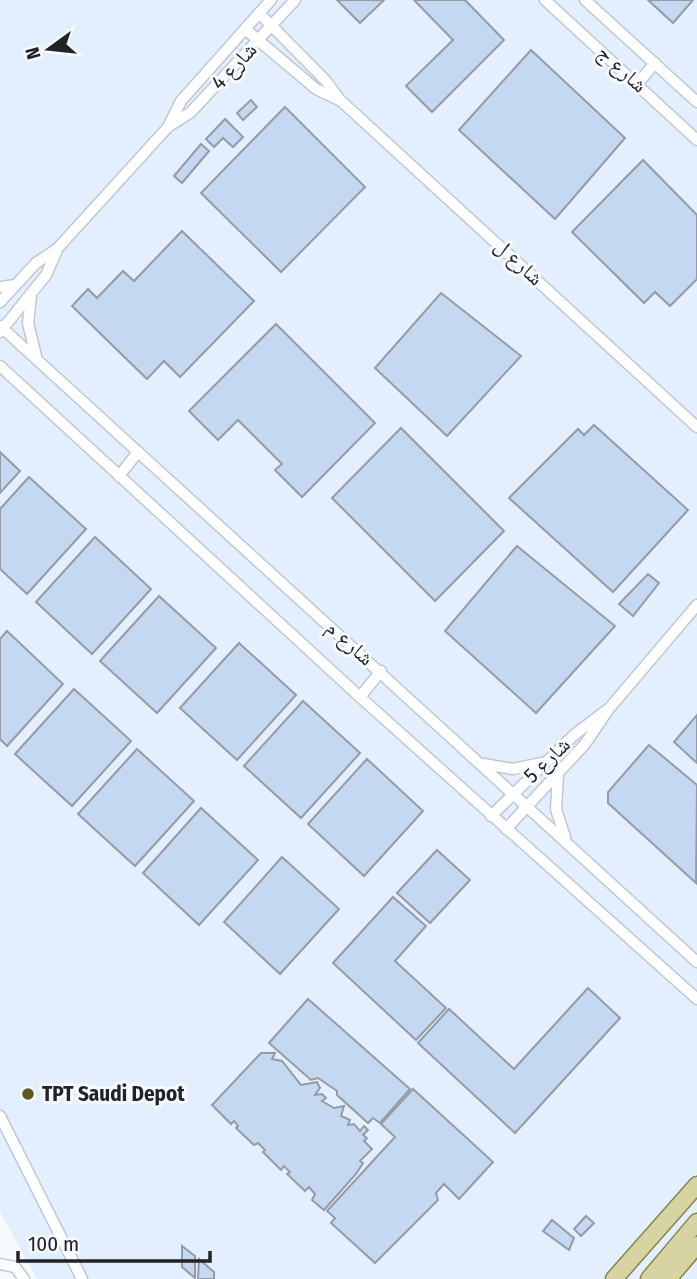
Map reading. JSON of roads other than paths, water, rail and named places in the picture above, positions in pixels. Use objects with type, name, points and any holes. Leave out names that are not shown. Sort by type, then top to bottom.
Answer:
[{"type":"main road","points":[[614,1279],[697,1185]]},
{"type":"main road","points":[[649,1279],[697,1222]]},
{"type":"main road","points":[[668,1279],[697,1245]]},
{"type":"street","name":"شارع 4","points":[[168,127],[181,101],[271,0]]},
{"type":"street","name":"شارع 4","points":[[0,302],[36,264],[57,249],[168,127],[191,112],[295,0]]},
{"type":"street","name":"شارع ج","points":[[545,0],[697,140]]},
{"type":"street","name":"شارع ج","points":[[584,0],[697,102]]},
{"type":"street","name":"شارع ل","points":[[259,13],[326,80],[340,100],[697,427]]},
{"type":"street","name":"شارع ل","points":[[245,29],[316,89],[340,100]]},
{"type":"street","points":[[638,83],[656,63]]},
{"type":"street","name":"شارع 4","points":[[1,329],[46,275],[57,249]]},
{"type":"street","points":[[0,287],[15,285]]},
{"type":"street","points":[[31,295],[29,337],[39,363]]},
{"type":"street","name":"شارع م","points":[[1,329],[515,792],[697,962]]},
{"type":"street","name":"شارع م","points":[[0,366],[491,816],[697,999]]},
{"type":"street","points":[[119,476],[138,452]]},
{"type":"street","name":"شارع 5","points":[[506,829],[592,736],[608,710],[697,606]]},
{"type":"street","points":[[360,697],[381,671]]},
{"type":"street","name":"شارع 5","points":[[491,816],[581,728],[608,710]]},
{"type":"street","points":[[481,763],[513,769],[545,762]]},
{"type":"street","points":[[558,774],[556,808],[567,841]]},
{"type":"street","points":[[0,1116],[82,1279]]},
{"type":"street","points":[[0,1264],[15,1267],[24,1279]]},
{"type":"place","name":"TPT Saudi Depot","points":[[28,1094]]}]
